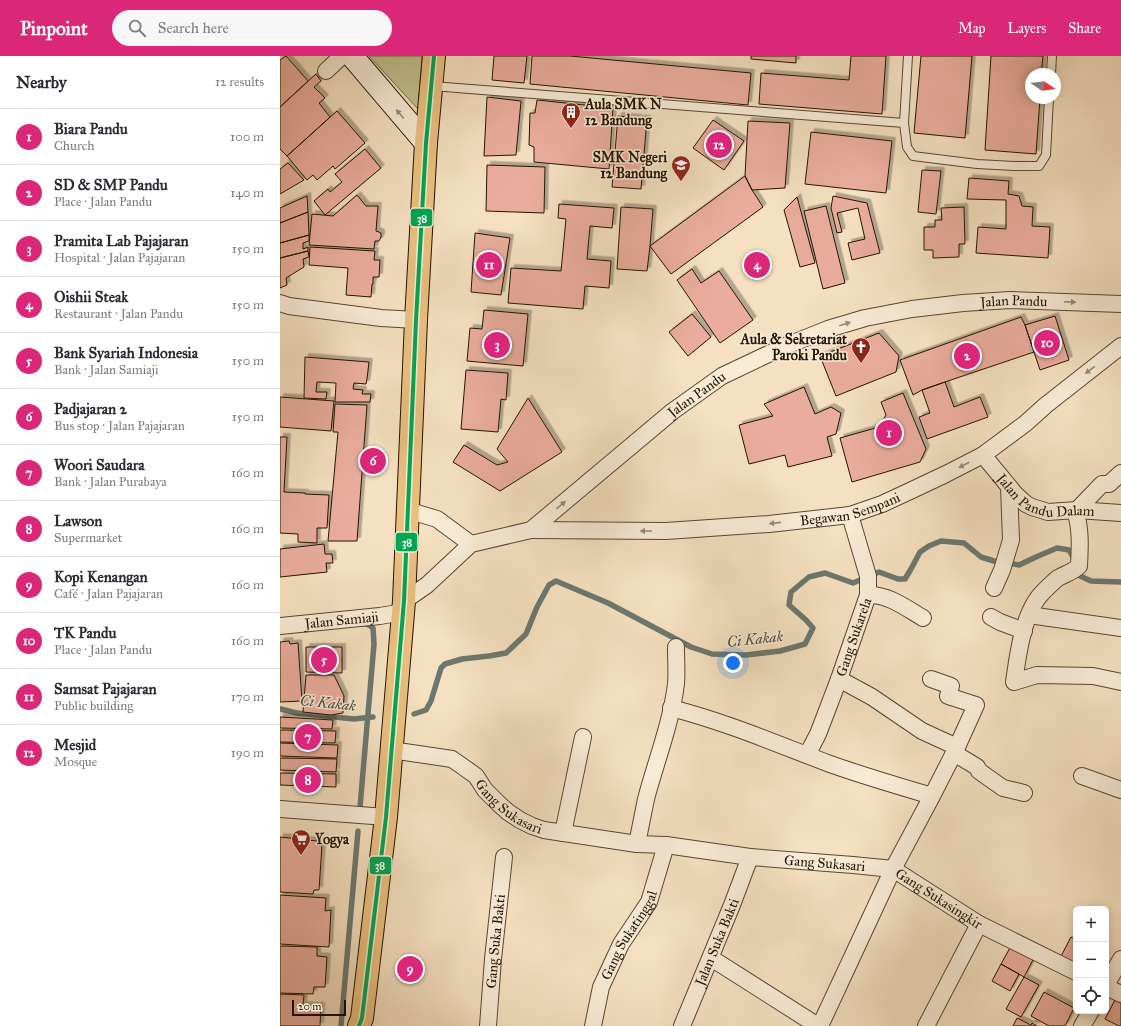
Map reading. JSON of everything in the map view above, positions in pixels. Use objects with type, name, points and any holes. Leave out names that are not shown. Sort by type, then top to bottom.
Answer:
[{"type":"highway","points":[[362,1023],[386,817],[403,606],[416,320],[426,144],[434,56]]},
{"type":"main road","points":[[352,56],[426,144]]},
{"type":"street","points":[[326,71],[342,56]]},
{"type":"street","name":"Jalan Pandu","points":[[403,606],[471,544],[531,530],[673,411],[722,376],[783,347],[828,329],[865,318],[963,303],[1010,300],[1121,304]]},
{"type":"street","points":[[280,303],[289,306],[381,318],[416,320]]},
{"type":"street","name":"Begawan Sempani","points":[[531,530],[666,531],[769,524],[850,515],[882,504],[983,455],[1026,423],[1046,405],[1121,346]]},
{"type":"street","name":"Jalan Pandu Dalam","points":[[983,455],[1016,495],[1026,504],[1039,510],[1048,512],[1076,510],[1121,513]]},
{"type":"street","points":[[1121,473],[1109,484],[1102,484],[1076,510],[1080,535],[1076,568],[1058,578],[1042,592],[1029,615],[1021,642],[1014,682],[1037,675],[1093,676],[1121,682]]},
{"type":"street","points":[[994,588],[1008,553],[1010,540],[1011,527],[1008,487]]},
{"type":"street","points":[[407,510],[437,519],[471,544]]},
{"type":"street","points":[[850,515],[868,587],[876,595],[895,601],[923,618]]},
{"type":"street","name":"Gang Sukarela","points":[[807,755],[818,734],[839,679],[868,587]]},
{"type":"street","name":"Jalan Samiaji","points":[[280,626],[380,616],[403,606]]},
{"type":"street","points":[[1029,615],[1121,628]]},
{"type":"street","points":[[991,617],[1024,631]]},
{"type":"street","points":[[637,844],[646,799],[663,743],[671,708],[677,672],[676,648]]},
{"type":"street","points":[[839,679],[872,697],[922,731],[955,750],[977,767],[979,771],[1003,788],[1024,793]]},
{"type":"street","points":[[893,869],[932,796],[976,706],[948,696],[951,686],[930,679]]},
{"type":"street","points":[[671,708],[698,715],[745,731],[833,765],[932,796]]},
{"type":"street","points":[[563,833],[583,737]]},
{"type":"street","name":"Gang Sukasari","points":[[391,750],[452,758],[476,776],[485,790],[499,804],[520,820],[544,830],[637,844],[666,845],[750,857],[893,869]]},
{"type":"street","points":[[1082,776],[1121,790]]},
{"type":"street","points":[[280,809],[386,817]]},
{"type":"street","name":"Gang Sukatinggal","points":[[593,1026],[602,988],[620,944],[649,902],[666,845]]},
{"type":"street","name":"Gang Suka Bakti","points":[[488,1026],[504,857]]},
{"type":"street","name":"Jalan Suka Bakti","points":[[682,1026],[711,958],[750,857]]},
{"type":"street","name":"Gang Sukasingkir","points":[[819,1026],[893,869],[979,924],[1073,971]]},
{"type":"street","points":[[926,1026],[979,924]]},
{"type":"street","points":[[711,958],[819,1026]]},
{"type":"street","points":[[1109,981],[1121,959]]},
{"type":"street","points":[[1109,988],[1121,994]]},
{"type":"street","points":[[1082,1026],[1089,1014]]},
{"type":"lane","points":[[908,56],[904,123],[907,147],[913,156],[977,164],[1039,166],[1046,155],[1050,104]]},
{"type":"lane","points":[[1051,68],[1052,56]]},
{"type":"lane","points":[[431,86],[904,123]]},
{"type":"green space","points":[[369,56],[422,56],[418,109]]},
{"type":"building","points":[[286,56],[308,81],[280,107],[280,60]]},
{"type":"building","points":[[494,56],[527,56],[524,83],[492,80]]},
{"type":"building","points":[[532,56],[570,56],[751,73],[748,105],[530,84]]},
{"type":"building","points":[[751,56],[796,56],[796,63],[751,59]]},
{"type":"building","points":[[851,56],[886,56],[882,114],[759,104],[761,73],[849,80]]},
{"type":"building","points":[[921,56],[972,56],[965,138],[914,133]]},
{"type":"building","points":[[991,56],[1043,56],[1042,68],[1025,68],[1025,104],[1040,104],[1036,154],[985,150]]},
{"type":"building","points":[[316,74],[321,81],[314,87],[325,98],[319,103],[330,117],[287,156],[280,149],[280,107]]},
{"type":"building","points":[[487,97],[521,101],[516,155],[484,156]]},
{"type":"building","name":"Aula SMK N 12 Bandung","points":[[537,100],[613,108],[609,169],[534,162],[534,147],[529,145],[530,113],[535,113]]},
{"type":"building","points":[[337,111],[365,143],[335,169],[333,166],[317,180],[313,175],[307,180],[287,156]]},
{"type":"building","points":[[618,116],[647,119],[641,189],[612,187]]},
{"type":"building","points":[[713,120],[744,141],[724,170],[693,148]]},
{"type":"building","points":[[748,121],[790,123],[785,188],[752,190],[745,176]]},
{"type":"building","points":[[811,132],[892,141],[886,193],[805,184]]},
{"type":"building","points":[[365,149],[381,168],[325,215],[314,201],[328,189],[330,192],[342,182],[335,174]]},
{"type":"building","points":[[288,163],[304,180],[280,194],[280,169]]},
{"type":"building","points":[[487,165],[545,167],[544,213],[486,211]]},
{"type":"building","points":[[922,170],[941,171],[936,214],[918,212]]},
{"type":"building","points":[[745,176],[763,207],[671,274],[650,246]]},
{"type":"building","points":[[969,178],[1009,181],[1008,194],[1019,196],[1022,206],[1033,207],[1032,226],[1050,227],[1048,258],[976,253],[978,227],[1006,229],[1006,200],[967,199]]},
{"type":"building","points":[[357,195],[366,206],[378,206],[376,231],[381,233],[381,237],[379,241],[375,241],[374,249],[309,245],[312,214],[333,216]]},
{"type":"building","points":[[307,196],[308,212],[280,223],[280,208]]},
{"type":"building","points":[[833,196],[867,203],[880,253],[852,260],[848,243],[865,239],[858,208],[837,213],[842,232],[837,233],[831,208]]},
{"type":"building","points":[[797,197],[815,263],[800,267],[784,210]]},
{"type":"building","points":[[559,204],[614,208],[612,228],[590,226],[587,259],[611,261],[609,288],[585,286],[583,309],[508,303],[511,268],[561,271],[566,219],[558,218]]},
{"type":"building","points":[[826,206],[845,283],[823,289],[804,211]]},
{"type":"building","points":[[621,207],[653,209],[647,271],[617,269]]},
{"type":"building","points":[[964,207],[965,244],[959,244],[959,257],[933,258],[933,250],[924,250],[924,227],[935,227],[935,220],[942,220],[941,208]]},
{"type":"building","points":[[308,212],[309,235],[280,243],[280,223]]},
{"type":"building","points":[[475,233],[510,238],[501,295],[471,292]]},
{"type":"building","points":[[309,235],[309,241],[303,243],[303,249],[308,247],[308,251],[280,258],[280,243]]},
{"type":"building","points":[[310,247],[375,251],[374,260],[380,260],[379,277],[373,277],[371,297],[346,295],[348,268],[309,265]]},
{"type":"building","points":[[308,251],[309,257],[303,259],[304,267],[286,278],[287,285],[280,288],[280,258]]},
{"type":"building","points":[[692,269],[701,283],[719,271],[753,320],[720,343],[677,280]]},
{"type":"building","points":[[484,310],[528,314],[523,366],[467,361],[470,328],[482,329]]},
{"type":"building","points":[[692,314],[711,337],[688,356],[669,332]]},
{"type":"building","points":[[1055,316],[1069,360],[1040,370],[1025,325]]},
{"type":"building","points":[[1021,317],[1034,352],[922,390],[913,395],[900,360]]},
{"type":"building","name":"Aula & Sekretariat Paroki Pandu","points":[[879,333],[899,356],[896,372],[836,396],[820,356]]},
{"type":"building","points":[[305,357],[369,362],[366,384],[354,383],[353,389],[363,390],[362,394],[371,394],[370,402],[335,402],[336,383],[317,382],[316,392],[327,392],[326,399],[304,398]]},
{"type":"building","points":[[466,370],[508,373],[506,400],[501,399],[498,432],[461,429]]},
{"type":"building","points":[[945,382],[954,407],[980,397],[988,417],[927,439],[919,417],[930,413],[922,390]]},
{"type":"building","points":[[804,387],[815,414],[831,407],[841,413],[836,434],[827,437],[832,456],[788,467],[785,455],[749,464],[739,425],[773,416],[764,404]]},
{"type":"building","points":[[903,393],[926,449],[920,462],[852,482],[840,438],[879,427],[886,415],[881,402]]},
{"type":"building","points":[[280,397],[334,401],[331,431],[280,427]]},
{"type":"building","points":[[528,398],[562,452],[500,491],[453,462],[464,445],[497,465],[508,462],[497,449]]},
{"type":"building","points":[[335,404],[367,405],[357,541],[328,541],[338,432],[333,432]]},
{"type":"building","points":[[280,437],[287,437],[284,492],[329,495],[327,528],[317,528],[317,543],[298,542],[298,534],[280,533]]},
{"type":"building","points":[[324,544],[325,554],[332,554],[333,563],[326,563],[327,572],[280,577],[280,549]]},
{"type":"building","points":[[289,641],[290,644],[298,643],[302,701],[280,702],[280,642]]},
{"type":"building","points":[[306,647],[342,647],[342,673],[306,672]]},
{"type":"building","points":[[306,675],[334,675],[344,696],[343,713],[331,715],[303,712]]},
{"type":"building","points":[[280,717],[333,720],[332,729],[280,728]]},
{"type":"building","points":[[280,730],[336,731],[335,743],[280,742]]},
{"type":"building","points":[[280,743],[338,745],[337,758],[280,756]]},
{"type":"building","points":[[280,758],[337,759],[336,772],[280,770]]},
{"type":"building","points":[[280,773],[336,774],[336,787],[280,785]]},
{"type":"building","name":"Yogya","points":[[280,837],[317,841],[317,845],[322,845],[319,890],[314,890],[313,894],[280,892]]},
{"type":"building","points":[[280,895],[326,898],[325,911],[331,910],[329,947],[280,944]]},
{"type":"building","points":[[1071,937],[1073,938],[1073,968],[1059,960]]},
{"type":"building","points":[[280,946],[317,947],[317,956],[327,957],[325,987],[314,987],[313,994],[280,993]]},
{"type":"building","points":[[1011,946],[1034,958],[1024,977],[1001,964]]},
{"type":"building","points":[[1001,964],[1019,974],[1010,991],[992,981]]},
{"type":"building","points":[[1024,977],[1039,985],[1021,1017],[1006,1009]]},
{"type":"building","points":[[1044,992],[1073,1007],[1065,1026],[1049,1026],[1031,1016]]},
{"type":"building","points":[[280,994],[304,995],[303,1005],[321,1006],[320,1026],[280,1026]]},
{"type":"building","points":[[1117,996],[1121,998],[1121,1026],[1105,1019],[1109,1014]]},
{"type":"building","points":[[1017,1018],[1031,1025],[1032,1023],[1037,1026],[1013,1026]]},
{"type":"waterway","name":"Ci Kakak","points":[[414,714],[426,710],[431,701],[441,668],[445,664],[462,659],[506,653],[526,634],[537,607],[549,585],[556,581],[608,603],[691,647],[712,654],[746,655],[780,651],[805,644],[813,628],[789,605],[791,592],[809,577],[825,573],[853,583],[879,572],[898,579],[905,579],[920,552],[941,541],[964,543],[981,557],[994,561],[1019,565],[1057,548],[1069,550],[1075,560]]},
{"type":"waterway","name":"Ci Kakak","points":[[1076,571],[1076,574],[1091,581],[1121,582]]},
{"type":"waterway","points":[[360,807],[374,644],[373,628],[367,624],[362,624]]},
{"type":"waterway","name":"Ci Kakak","points":[[280,709],[297,713],[354,719],[373,717]]},
{"type":"waterway","points":[[341,1026],[358,831]]},
{"type":"transit line","name":"38","points":[[359,1026],[362,1018],[386,817],[404,601],[416,320],[426,143],[434,56]]},
{"type":"place","name":"Aula SMK N 12 Bandung","points":[[571,129]]},
{"type":"place","name":"Mesjid","points":[[719,145]]},
{"type":"place","name":"SMK Negeri 12 Bandung","points":[[681,182]]},
{"type":"place","name":"Samsat Pajajaran","points":[[489,265]]},
{"type":"place","name":"Oishii Steak","points":[[757,265]]},
{"type":"place","name":"TK Pandu","points":[[1047,343]]},
{"type":"place","name":"Pramita Lab Pajajaran","points":[[497,345]]},
{"type":"place","name":"SD & SMP Pandu","points":[[967,356]]},
{"type":"place","name":"Aula & Sekretariat Paroki Pandu","points":[[861,364]]},
{"type":"place","name":"Biara Pandu","points":[[889,433]]},
{"type":"place","name":"Padjajaran 2","points":[[373,461]]},
{"type":"place","name":"Bank Syariah Indonesia","points":[[324,660]]},
{"type":"place","name":"Woori Saudara","points":[[308,737]]},
{"type":"place","name":"Lawson","points":[[308,780]]},
{"type":"place","name":"Yogya","points":[[301,856]]},
{"type":"place","name":"Kopi Kenangan","points":[[410,969]]}]
